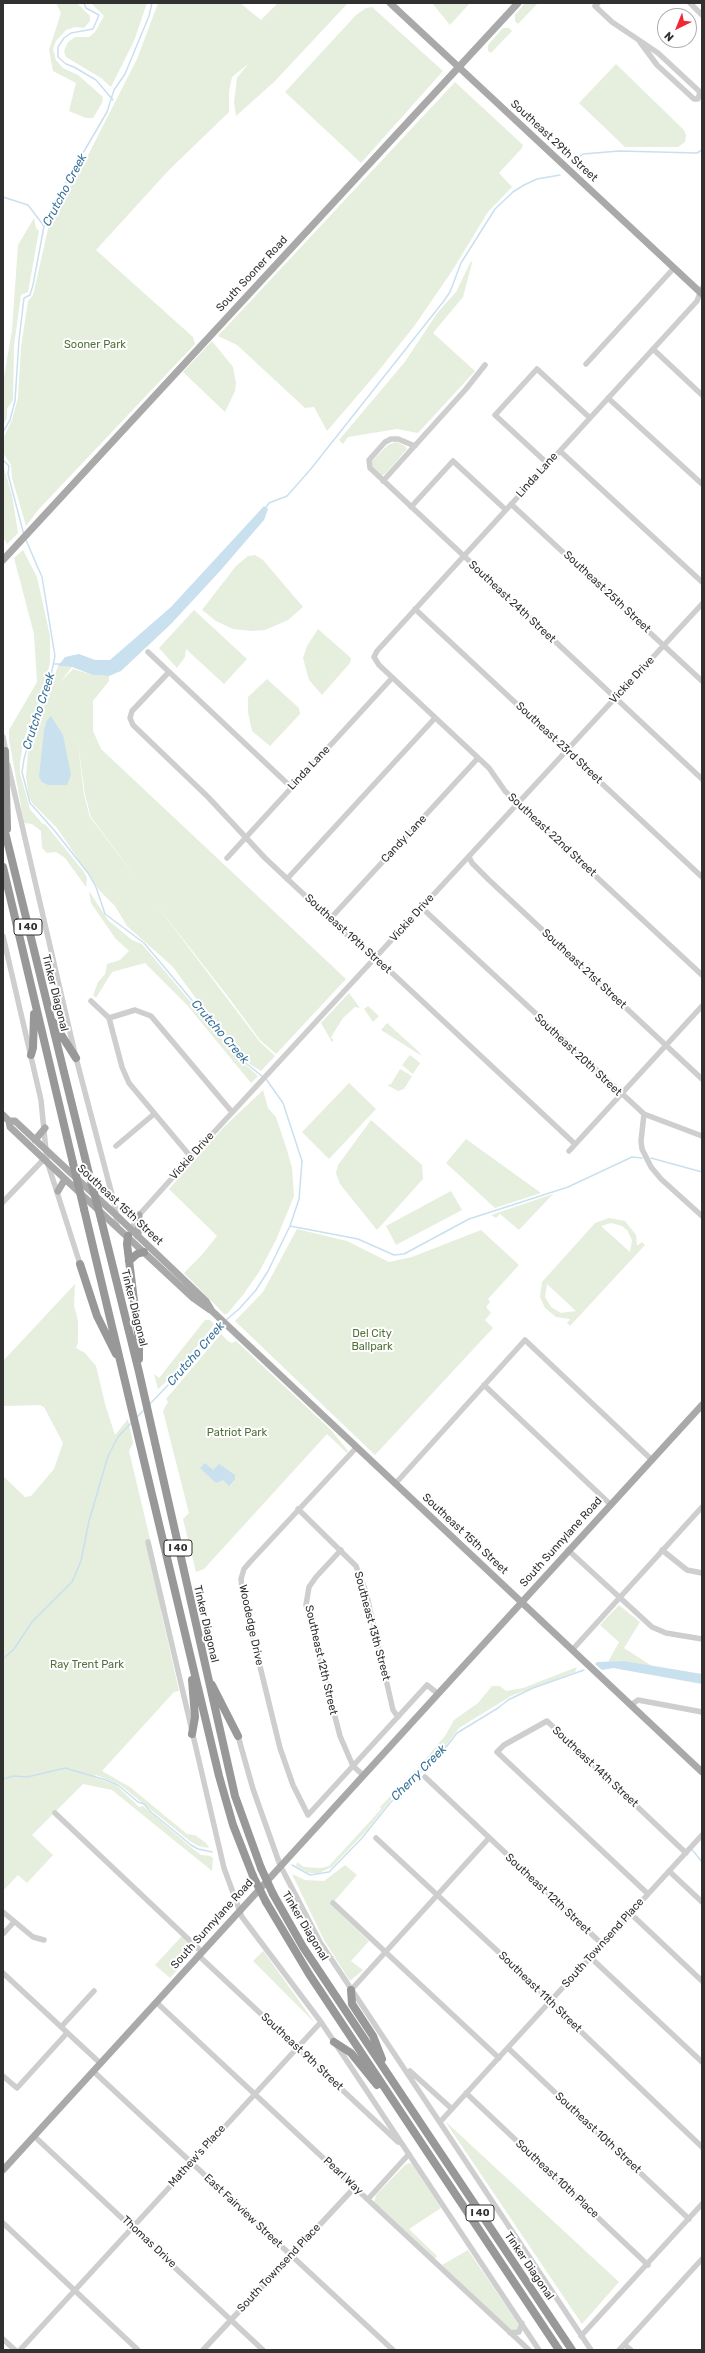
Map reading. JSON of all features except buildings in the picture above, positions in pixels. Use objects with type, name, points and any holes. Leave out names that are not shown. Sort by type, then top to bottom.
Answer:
[{"type":"highway","points":[[6,751],[6,838]]},
{"type":"highway","name":"Tinker Diagonal","points":[[3,824],[49,1016],[139,1372],[234,1796],[261,1868],[273,1894],[303,1947],[572,2350]]},
{"type":"highway","name":"Tinker Diagonal","points":[[3,867],[188,1648],[225,1797],[253,1876],[266,1902],[309,1974],[559,2350]]},
{"type":"highway","points":[[31,1055],[33,1048],[35,1003]]},
{"type":"highway","points":[[49,1016],[76,1058]]},
{"type":"highway","points":[[129,1233],[129,1261],[139,1342],[139,1372]]},
{"type":"highway","points":[[129,1261],[137,1254],[144,1252]]},
{"type":"highway","points":[[80,1264],[97,1316],[121,1364]]},
{"type":"highway","points":[[188,1648],[195,1714],[192,1734]]},
{"type":"highway","points":[[205,1668],[225,1714],[238,1736]]},
{"type":"highway","points":[[351,1990],[352,2004],[373,2036],[389,2076]]},
{"type":"highway","points":[[334,2042],[351,2053],[402,2114]]},
{"type":"main road","name":"Southeast 29th Street","points":[[390,3],[701,292]]},
{"type":"main road","name":"South Sooner Road","points":[[3,560],[518,3]]},
{"type":"main road","name":"Southeast 15th Street","points":[[6,1118],[15,1121],[116,1215],[144,1252],[171,1273],[195,1295],[356,1448],[522,1601],[702,1772]]},
{"type":"main road","name":"Southeast 15th Street","points":[[6,1118],[10,1127],[117,1226],[138,1236],[171,1273]]},
{"type":"main road","points":[[35,1140],[45,1128]]},
{"type":"main road","points":[[58,1191],[65,1179]]},
{"type":"main road","points":[[138,1236],[139,1215]]},
{"type":"main road","name":"South Sunnylane Road","points":[[3,2170],[437,1693],[702,1405]]},
{"type":"street","points":[[598,3],[595,6],[612,22],[658,53],[700,92],[698,99],[694,99],[657,65],[640,42]]},
{"type":"street","points":[[690,3],[702,15]]},
{"type":"street","points":[[586,364],[674,268]]},
{"type":"street","name":"Linda Lane","points":[[374,657],[377,651],[463,556],[697,301],[701,292]]},
{"type":"street","points":[[653,349],[702,395]]},
{"type":"street","points":[[383,481],[485,365]]},
{"type":"street","points":[[548,464],[495,415],[537,369],[590,418]]},
{"type":"street","points":[[608,398],[702,484]]},
{"type":"street","name":"Southeast 24th Street","points":[[415,446],[398,438],[385,442],[368,464],[383,481],[702,779]]},
{"type":"street","points":[[560,451],[702,582]]},
{"type":"street","points":[[411,507],[453,461],[506,510]]},
{"type":"street","name":"Southeast 25th Street","points":[[512,504],[702,681]]},
{"type":"street","name":"Vickie Drive","points":[[129,1233],[139,1215],[251,1091],[376,958],[702,604]]},
{"type":"street","name":"Southeast 23rd Street","points":[[415,609],[702,877]]},
{"type":"street","points":[[148,652],[291,787]]},
{"type":"street","name":"Southeast 22nd Street","points":[[374,657],[379,666],[496,776],[505,791],[518,804],[702,975]]},
{"type":"street","name":"Southeast 19th Street","points":[[169,672],[132,711],[130,718],[133,725],[208,797],[287,879],[330,919],[376,958],[575,1144]]},
{"type":"street","name":"Linda Lane","points":[[227,858],[392,678]]},
{"type":"street","points":[[287,879],[435,718]]},
{"type":"street","name":"Tinker Diagonal","points":[[3,737],[25,843],[76,1058],[116,1215],[117,1226]]},
{"type":"street","name":"Candy Lane","points":[[330,919],[478,758]]},
{"type":"street","name":"Southeast 21st Street","points":[[469,857],[472,863],[489,880],[702,1078]]},
{"type":"street","name":"Southeast 20th Street","points":[[422,908],[644,1114]]},
{"type":"street","points":[[3,936],[31,1055],[45,1128],[47,1152],[46,1160],[58,1191],[80,1264]]},
{"type":"street","points":[[91,1001],[109,1018],[124,1075],[154,1114],[191,1157]]},
{"type":"street","points":[[569,1151],[702,1006]]},
{"type":"street","points":[[109,1018],[135,1010],[151,1016],[232,1112]]},
{"type":"street","points":[[116,1146],[154,1114]]},
{"type":"street","points":[[702,1136],[644,1114],[641,1141],[648,1162],[661,1179],[702,1216]]},
{"type":"street","points":[[3,1202],[46,1160]]},
{"type":"street","points":[[395,1484],[525,1340],[652,1460]]},
{"type":"street","points":[[484,1385],[610,1504]]},
{"type":"street","name":"Woodedge Drive","points":[[353,1766],[308,1815],[293,1785],[282,1754],[241,1587],[244,1569],[356,1448]]},
{"type":"street","points":[[573,1649],[702,1507]]},
{"type":"street","name":"Southeast 13th Street","points":[[298,1509],[341,1550],[356,1566],[360,1574],[393,1710],[398,1717]]},
{"type":"street","points":[[148,1542],[224,1868],[239,1910],[321,2022],[539,2350]]},
{"type":"street","name":"Southeast 12th Street","points":[[341,1550],[316,1577],[309,1587],[306,1605],[334,1717],[353,1766],[363,1775]]},
{"type":"street","points":[[568,1550],[645,1622],[658,1630],[702,1640]]},
{"type":"street","points":[[662,1550],[683,1568],[702,1573]]},
{"type":"street","points":[[353,1766],[427,1685],[437,1693]]},
{"type":"street","points":[[631,1706],[638,1700],[702,1712]]},
{"type":"street","name":"Southeast 14th Street","points":[[648,1894],[497,1752],[504,1745],[547,1722],[686,1853]]},
{"type":"street","name":"Tinker Diagonal","points":[[238,1736],[253,1789],[280,1865],[316,1936],[351,1990],[404,2065],[591,2350]]},
{"type":"street","name":"Southeast 12th Street","points":[[425,1777],[602,1944]]},
{"type":"street","name":"Southeast 9th Street","points":[[55,1813],[296,2047],[407,2152]]},
{"type":"street","name":"South Townsend Place","points":[[440,2122],[702,1835]]},
{"type":"street","name":"Southeast 11th Street","points":[[376,1838],[550,2001],[702,2147]]},
{"type":"street","points":[[351,1990],[489,1838]]},
{"type":"street","points":[[669,1871],[702,1902]]},
{"type":"street","points":[[333,1903],[499,2058]]},
{"type":"street","points":[[3,1912],[33,1936],[44,1940]]},
{"type":"street","points":[[630,1913],[702,1981]]},
{"type":"street","points":[[3,1934],[14,1922]]},
{"type":"street","points":[[590,1957],[702,2062]]},
{"type":"street","points":[[3,1973],[100,2063]]},
{"type":"street","points":[[61,2027],[94,1991]]},
{"type":"street","name":"Pearl Way","points":[[156,2002],[529,2350]]},
{"type":"street","name":"Mathew's Place","points":[[20,2350],[296,2047],[321,2022]]},
{"type":"street","points":[[3,2076],[17,2088],[67,2033]]},
{"type":"street","name":"Southeast 10th Street","points":[[508,2048],[689,2219]]},
{"type":"street","points":[[404,2065],[452,2109]]},
{"type":"street","name":"East Fairview Street","points":[[93,2071],[393,2350]]},
{"type":"street","name":"Southeast 10th Place","points":[[466,2093],[648,2265]]},
{"type":"street","name":"Thomas Drive","points":[[34,2136],[133,2226],[263,2350]]},
{"type":"street","points":[[368,2199],[407,2152]]},
{"type":"street","name":"South Townsend Place","points":[[203,2350],[354,2187]]},
{"type":"street","points":[[582,2336],[702,2204]]},
{"type":"street","points":[[3,2223],[138,2350]]},
{"type":"street","points":[[619,2350],[702,2259]]},
{"type":"street","points":[[510,2333],[519,2332],[522,2323]]},
{"type":"street","points":[[3,2339],[15,2350]]},
{"type":"street","points":[[625,2345],[630,2350]]},
{"type":"green space","points":[[56,3],[77,3],[90,16],[90,21],[84,28],[75,27],[66,30],[56,41],[53,49],[56,60],[63,68],[78,75],[103,97],[102,103],[93,118],[86,118],[69,111],[76,83],[53,71],[49,50],[61,13]]},
{"type":"green space","points":[[91,3],[147,3],[134,41],[111,87],[101,78],[66,57],[64,51],[68,42],[75,37],[89,37],[95,32],[104,16]]},
{"type":"green space","name":"Sooner Park","points":[[158,3],[240,3],[261,20],[278,3],[348,3],[274,82],[236,116],[234,102],[237,78],[248,64],[232,77],[229,92],[229,112],[169,170],[96,250],[193,337],[195,344],[39,509],[26,526],[12,478],[11,465],[3,453],[3,439],[12,420],[18,398],[21,347],[28,301],[33,295],[48,229],[55,215],[57,217],[73,178],[80,171],[137,59]]},
{"type":"green space","points":[[432,3],[470,3],[450,25]]},
{"type":"green space","points":[[525,3],[538,3],[518,24],[515,21],[515,15]]},
{"type":"green space","points":[[372,7],[443,71],[361,163],[285,92],[356,15],[366,8]]},
{"type":"green space","points":[[503,28],[509,28],[512,31],[491,53],[488,51],[488,45]]},
{"type":"green space","points":[[616,64],[684,130],[686,135],[685,142],[678,147],[625,147],[579,103]]},
{"type":"green space","points":[[455,82],[523,145],[499,173],[512,187],[488,212],[452,271],[415,325],[376,374],[327,431],[314,407],[305,408],[237,345],[218,336]]},
{"type":"green space","points":[[34,218],[36,228],[39,231],[28,292],[21,295],[14,346],[13,400],[7,409],[7,418],[3,426],[3,383],[12,330],[18,245]]},
{"type":"green space","points":[[471,261],[472,263],[463,297],[433,333],[475,371],[418,433],[397,429],[348,437],[343,444],[339,440],[404,363],[438,312],[456,292]]},
{"type":"green space","points":[[212,341],[233,367],[236,383],[235,391],[225,412],[183,372]]},
{"type":"green space","points":[[396,442],[405,446],[407,449],[385,474],[381,476],[373,468],[371,462],[388,445]]},
{"type":"green space","points":[[3,465],[12,495],[18,533],[7,544],[3,537]]},
{"type":"green space","points":[[23,550],[37,577],[50,636],[50,663],[42,693],[24,739],[20,762],[20,773],[30,809],[42,823],[46,825],[84,872],[87,878],[86,887],[65,858],[56,852],[47,853],[42,848],[41,831],[32,824],[24,823],[9,739],[9,730],[37,682],[34,634],[14,558]]},
{"type":"green space","points":[[255,555],[263,560],[303,607],[288,620],[265,630],[251,631],[233,629],[216,621],[202,610],[236,566],[248,556]]},
{"type":"green space","points":[[194,610],[247,659],[224,684],[186,649],[185,657],[177,668],[159,648]]},
{"type":"green space","points":[[318,629],[351,658],[350,663],[322,695],[309,680],[303,658],[307,646]]},
{"type":"green space","points":[[58,666],[72,667],[60,682],[73,669],[93,675],[109,676],[109,681],[93,701],[93,731],[101,749],[346,979],[276,1054],[260,1040],[155,903],[260,1042],[275,1056],[261,1071],[245,1061],[214,1023],[173,967],[127,926],[115,906],[99,890],[57,828],[33,804],[29,797],[26,777],[28,752]],"holes":[[[77,735],[85,795],[91,817],[142,886],[90,817],[84,795]]]},
{"type":"green space","points":[[267,679],[299,708],[300,714],[270,746],[252,731],[248,712],[248,697]]},
{"type":"green space","points":[[89,891],[108,920],[132,940],[142,944],[237,1057],[258,1076],[251,1083],[187,1005],[145,963],[112,972],[96,998],[93,995],[98,982],[105,974],[107,964],[120,960],[129,951],[115,938],[91,903]]},
{"type":"green space","points":[[349,993],[360,1008],[355,1007],[343,1018],[331,1038],[334,1040],[332,1042],[321,1023]]},
{"type":"green space","points":[[368,1006],[379,1016],[373,1022],[364,1009]]},
{"type":"green space","points":[[387,1023],[418,1051],[422,1056],[381,1030]]},
{"type":"green space","points":[[410,1055],[420,1063],[413,1074],[402,1065]]},
{"type":"green space","points":[[400,1069],[412,1076],[404,1089],[398,1091],[387,1085],[391,1084]]},
{"type":"green space","points":[[349,1083],[376,1109],[329,1159],[302,1132]]},
{"type":"green space","points":[[263,1090],[268,1108],[276,1117],[287,1150],[292,1168],[294,1196],[276,1240],[259,1272],[243,1295],[227,1314],[224,1314],[184,1273],[201,1256],[217,1236],[169,1189],[223,1128]]},
{"type":"green space","points":[[371,1120],[422,1165],[423,1179],[377,1230],[340,1184],[336,1173],[338,1165]]},
{"type":"green space","points":[[466,1139],[541,1193],[495,1208],[446,1163]]},
{"type":"green space","points":[[451,1191],[462,1210],[396,1245],[386,1226]]},
{"type":"green space","points":[[553,1194],[519,1230],[500,1214],[496,1218],[491,1215]]},
{"type":"green space","points":[[609,1218],[625,1221],[636,1235],[637,1246],[642,1242],[645,1245],[570,1326],[567,1323],[570,1319],[556,1317],[545,1308],[540,1297],[542,1282],[595,1223]],"holes":[[[611,1223],[622,1226],[627,1230],[632,1240],[630,1252],[601,1226]],[[547,1284],[576,1311],[561,1313],[551,1307],[545,1297]]]},
{"type":"green space","name":"Del City Ballpark","points":[[297,1229],[347,1241],[389,1262],[412,1257],[481,1230],[519,1265],[488,1299],[490,1302],[486,1307],[491,1313],[485,1320],[493,1328],[375,1455],[235,1321],[263,1292]]},
{"type":"green space","name":"Ray Trent Park","points":[[75,1284],[74,1305],[78,1321],[78,1342],[76,1348],[85,1353],[96,1366],[105,1404],[115,1435],[128,1419],[133,1443],[129,1451],[167,1610],[161,1611],[179,1691],[174,1692],[102,1771],[130,1787],[187,1834],[195,1835],[206,1843],[209,1848],[198,1846],[190,1841],[119,1784],[96,1775],[93,1777],[116,1785],[139,1807],[143,1806],[193,1849],[201,1855],[210,1856],[213,1858],[212,1871],[112,1790],[83,1784],[32,1835],[53,1855],[27,1883],[18,1875],[3,1891],[3,1476],[25,1497],[31,1496],[54,1469],[63,1443],[44,1407],[40,1405],[3,1406],[3,1361]]},
{"type":"green space","points":[[205,1320],[210,1320],[214,1324],[175,1374],[158,1389],[154,1374],[159,1378]]},
{"type":"green space","name":"Patriot Park","points":[[221,1334],[232,1343],[236,1341],[331,1430],[348,1451],[347,1453],[327,1434],[204,1569],[196,1572],[183,1519],[189,1513],[163,1411],[168,1402],[166,1399]]},
{"type":"green space","points":[[619,1605],[640,1622],[624,1648],[652,1666],[624,1661],[608,1662],[619,1642],[600,1625]]},
{"type":"green space","points":[[577,1667],[575,1672],[511,1696],[459,1728],[445,1747],[429,1761],[414,1779],[397,1792],[367,1830],[332,1867],[319,1873],[309,1873],[296,1866],[297,1862],[304,1867],[321,1868],[329,1866],[381,1809],[380,1807],[422,1763],[445,1736],[454,1720],[478,1703],[492,1686],[500,1686],[506,1691],[523,1688]]},
{"type":"green space","points":[[345,1865],[357,1875],[331,1905],[369,1941],[351,1961],[363,1970],[350,1981],[324,1940],[292,1874],[305,1880],[324,1881]]},
{"type":"green space","points":[[182,1936],[191,1944],[193,1952],[170,1978],[155,1965]]},
{"type":"green space","points":[[263,1951],[264,1952],[315,2023],[253,1961]]},
{"type":"green space","points":[[445,2121],[619,2282],[582,2324]]},
{"type":"green space","points":[[409,2163],[412,2164],[441,2208],[409,2229],[437,2256],[435,2259],[374,2202],[376,2195],[405,2165]]},
{"type":"green space","points":[[468,2250],[519,2325],[518,2330],[512,2331],[442,2265]]},
{"type":"water","points":[[264,506],[268,509],[264,520],[220,571],[171,624],[121,671],[109,676],[93,675],[72,667],[58,666],[65,657],[79,654],[95,660],[110,660],[171,607]]},
{"type":"water","points":[[51,716],[63,735],[71,775],[67,785],[48,785],[42,782],[39,777],[44,730],[47,720]]},
{"type":"water","points":[[205,1463],[213,1470],[219,1464],[235,1475],[235,1479],[229,1486],[223,1480],[216,1483],[200,1468]]},
{"type":"water","points":[[624,1661],[702,1674],[702,1684],[613,1668],[602,1670],[595,1664],[597,1662]]},
{"type":"waterway","points":[[84,3],[86,8],[99,15],[93,29],[71,33],[64,38],[58,47],[58,57],[66,64],[96,80],[113,100]]},
{"type":"waterway","name":"Crutcho Creek","points":[[3,432],[10,420],[15,401],[19,340],[24,298],[30,295],[33,285],[44,226],[69,177],[107,112],[114,90],[125,74],[149,16],[152,3]]},
{"type":"waterway","points":[[574,161],[583,154],[619,151],[697,153],[702,150]]},
{"type":"waterway","points":[[265,509],[269,503],[287,496],[310,470],[443,302],[450,292],[461,263],[495,209],[513,192],[524,185],[537,179],[560,175]]},
{"type":"waterway","points":[[3,197],[28,205],[44,226]]},
{"type":"waterway","name":"Crutcho Creek","points":[[3,460],[9,466],[8,474],[24,535]]},
{"type":"waterway","name":"Crutcho Creek","points":[[26,540],[42,577],[55,656],[48,690],[33,727],[24,759],[22,772],[30,803],[54,830],[88,873],[96,887],[105,914],[144,943],[242,1060],[263,1077]]},
{"type":"waterway","name":"Crutcho Creek","points":[[53,664],[61,664]]},
{"type":"waterway","name":"Crutcho Creek","points":[[225,1321],[240,1308],[256,1290],[268,1271],[290,1226],[299,1199],[302,1161],[283,1103],[266,1079]]},
{"type":"waterway","points":[[290,1226],[358,1239],[394,1255],[404,1254],[469,1219],[568,1187],[632,1157],[642,1158]]},
{"type":"waterway","points":[[651,1158],[702,1172]]},
{"type":"waterway","name":"Crutcho Creek","points":[[149,1405],[188,1364],[217,1326],[221,1323]]},
{"type":"waterway","name":"Crutcho Creek","points":[[136,1418],[145,1409]]},
{"type":"waterway","name":"Crutcho Creek","points":[[3,1659],[14,1649],[32,1622],[72,1582],[81,1561],[89,1521],[108,1456],[118,1437],[132,1422]]},
{"type":"waterway","name":"Cherry Creek","points":[[292,1865],[310,1875],[329,1872],[362,1838],[390,1803],[447,1746],[457,1733],[498,1708],[508,1700],[533,1688],[584,1670]]},
{"type":"waterway","name":"Cherry Creek","points":[[3,1779],[13,1776],[27,1777],[65,1768],[106,1780],[118,1785],[138,1802],[144,1804],[151,1812],[191,1845],[198,1849],[212,1852]]},
{"type":"waterway","points":[[694,1852],[702,1862]]}]
